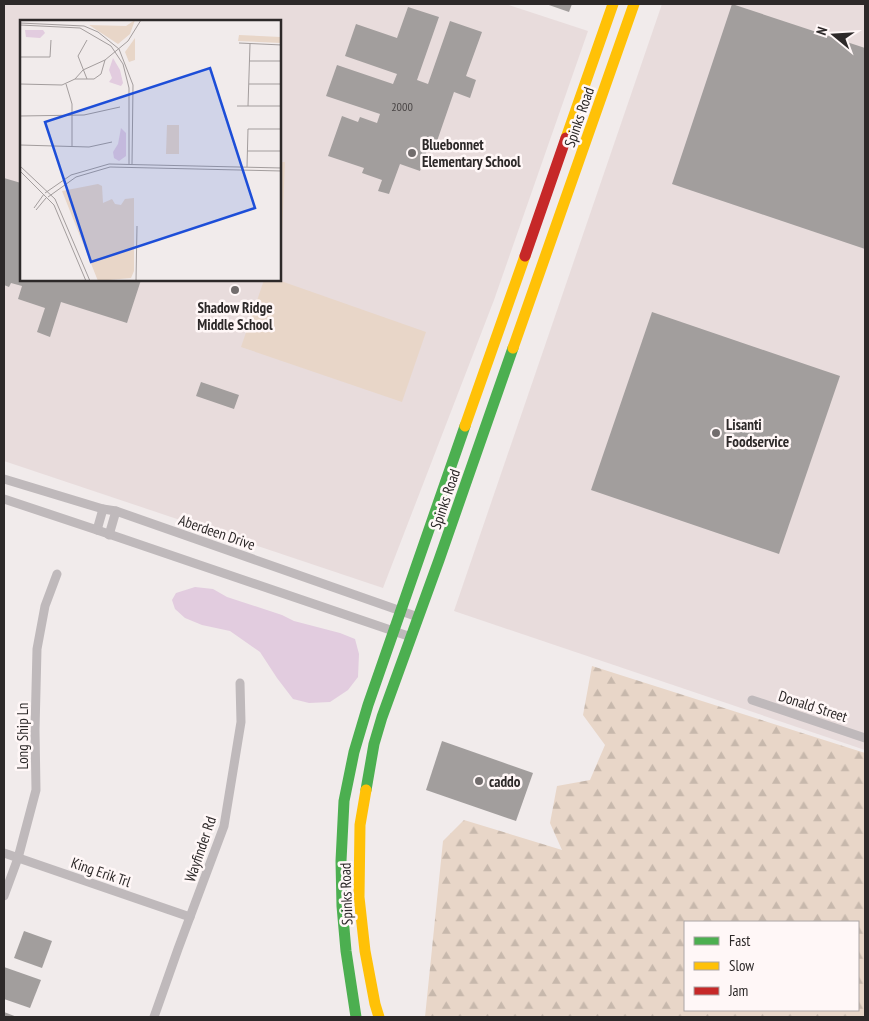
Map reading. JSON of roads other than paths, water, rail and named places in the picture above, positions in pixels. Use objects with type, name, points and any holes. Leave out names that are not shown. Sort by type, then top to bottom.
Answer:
[{"type":"main road","name":"Spinks Road","points":[[356,1017],[348,975],[341,899],[341,859],[344,803],[356,743],[368,702],[613,4]]},
{"type":"main road","name":"Spinks Road","points":[[379,1017],[365,951],[359,897],[360,824],[374,744],[634,4]]},
{"type":"main road","points":[[564,143],[583,150]]},
{"type":"main road","points":[[506,309],[525,316]]},
{"type":"main road","points":[[341,899],[359,897]]},
{"type":"street","name":"Aberdeen Drive","points":[[4,479],[103,509],[116,511],[418,618]]},
{"type":"street","points":[[4,499],[411,637]]},
{"type":"street","points":[[97,530],[103,509]]},
{"type":"street","points":[[109,534],[116,511]]},
{"type":"street","name":"Long Ship Ln","points":[[4,896],[18,858],[36,790],[37,649],[46,606],[57,574]]},
{"type":"street","name":"Wayfinder Rd","points":[[154,1017],[224,826],[241,722],[240,683]]},
{"type":"street","name":"Donald Street","points":[[752,700],[865,738]]},
{"type":"street","name":"King Erik Trl","points":[[4,853],[190,917]]},
{"type":"place","name":"Bluebonnet Elementary School","points":[[412,153]]},
{"type":"place","name":"Shadow Ridge Middle School","points":[[235,290]]},
{"type":"place","name":"Lisanti Foodservice","points":[[716,433]]},
{"type":"place","name":"caddo","points":[[479,781]]}]
